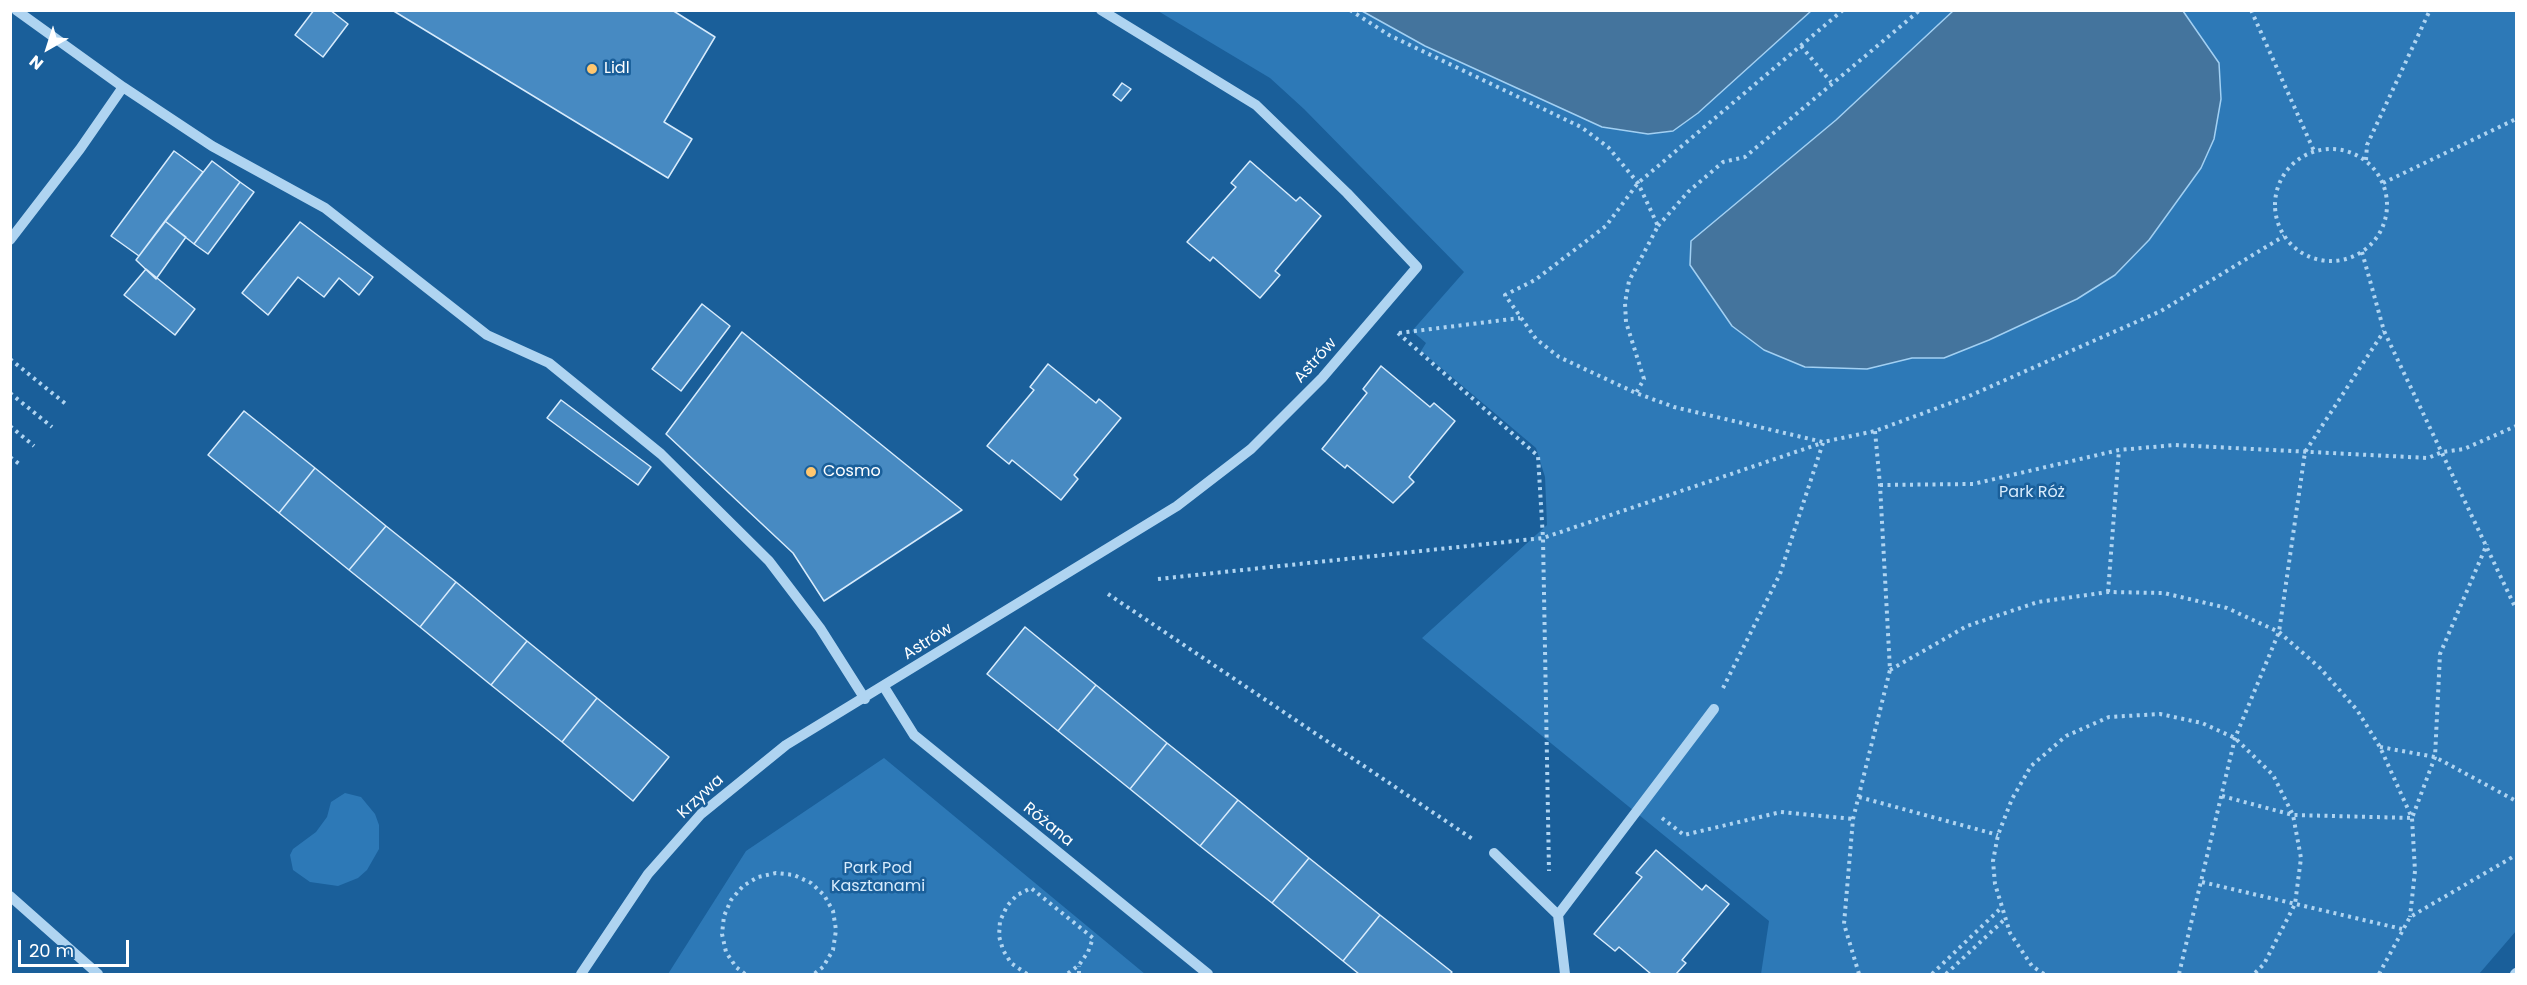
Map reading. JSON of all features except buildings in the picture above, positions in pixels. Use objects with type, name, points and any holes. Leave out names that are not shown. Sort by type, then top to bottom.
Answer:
[{"type":"street","points":[[16,10],[123,87],[212,146],[325,208],[487,335],[549,363],[644,440],[769,561],[820,628],[865,699]]},
{"type":"street","name":"Astrów","points":[[884,687],[1167,513],[1251,448],[1322,378],[1417,267],[1347,193],[1256,105],[1101,10]]},
{"type":"street","points":[[10,240],[80,149],[123,87]]},
{"type":"street","name":"Krzywa","points":[[581,975],[648,874],[701,814],[786,745],[884,687]]},
{"type":"street","name":"Różana","points":[[884,687],[914,735],[1208,975]]},
{"type":"street","points":[[1558,915],[1641,802],[1714,709]]},
{"type":"street","points":[[1494,853],[1558,915],[1565,975]]},
{"type":"street","points":[[10,896],[98,975]]},
{"type":"path","points":[[1350,10],[1389,35],[1552,111],[1581,127],[1608,147],[1638,183],[1658,226]]},
{"type":"path","points":[[1823,442],[1674,407],[1636,393],[1559,357],[1536,339],[1505,295],[1535,280],[1606,226],[1638,183],[1843,10]]},
{"type":"path","points":[[1636,393],[1644,379],[1626,322],[1625,303],[1629,280],[1658,226],[1688,192],[1723,162],[1745,157],[1920,10]]},
{"type":"path","points":[[2251,10],[2314,151]]},
{"type":"path","points":[[2366,160],[2367,145],[2430,10]]},
{"type":"path","points":[[1801,46],[1831,83]]},
{"type":"path","points":[[2383,183],[2517,119]]},
{"type":"path","points":[[2332,148],[2350,152],[2366,160],[2383,183],[2388,202],[2385,222],[2376,239],[2362,252],[2346,260],[2328,261],[2311,258],[2296,249],[2284,236],[2277,220],[2274,203],[2278,186],[2292,165],[2314,151],[2332,148]]},
{"type":"path","points":[[1158,579],[1544,537],[1823,442],[1875,431],[1966,397],[2161,311],[2284,236]]},
{"type":"path","points":[[2362,252],[2384,331],[2517,609]]},
{"type":"path","points":[[1521,318],[1398,333],[1538,456],[1544,537],[1549,876],[1558,915]]},
{"type":"path","points":[[2179,975],[2235,738],[2279,632],[2305,452],[2384,331]]},
{"type":"path","points":[[10,359],[67,405]]},
{"type":"path","points":[[10,369],[15,363]]},
{"type":"path","points":[[10,393],[52,427]]},
{"type":"path","points":[[10,426],[34,446]]},
{"type":"path","points":[[1880,485],[1973,484],[2119,450],[2175,445],[2428,458],[2442,452],[2464,449],[2517,426]]},
{"type":"path","points":[[1859,975],[1844,924],[1853,819],[1890,670],[1875,431]]},
{"type":"path","points":[[1714,709],[1780,574],[1823,442]]},
{"type":"path","points":[[2108,592],[2119,450]]},
{"type":"path","points":[[10,457],[22,466]]},
{"type":"path","points":[[2412,818],[2435,757],[2440,654],[2487,544]]},
{"type":"path","points":[[1890,670],[1967,626],[2038,602],[2108,592],[2164,593],[2227,608],[2279,632],[2320,668],[2357,710],[2380,747],[2412,818],[2415,871],[2410,917]]},
{"type":"path","points":[[1108,594],[1494,853]]},
{"type":"path","points":[[2044,975],[2032,966],[2010,933],[2001,908],[1993,861],[1998,835],[2012,799],[2031,766],[2066,736],[2109,717],[2160,714],[2202,723],[2235,738],[2273,775],[2293,815],[2301,858],[2295,904],[2264,964],[2254,975]]},
{"type":"path","points":[[2380,747],[2435,757],[2517,801]]},
{"type":"path","points":[[2222,796],[2293,815],[2412,818]]},
{"type":"path","points":[[1859,797],[1998,835]]},
{"type":"path","points":[[1641,802],[1684,835],[1781,812],[1853,819]]},
{"type":"path","points":[[2379,975],[2410,917],[2517,855]]},
{"type":"path","points":[[745,975],[736,967],[726,952],[722,934],[724,916],[731,900],[743,886],[758,877],[776,873],[794,875],[811,883],[824,895],[833,911],[836,930],[832,950],[823,967],[814,975]]},
{"type":"path","points":[[2202,882],[2402,929]]},
{"type":"path","points":[[1027,975],[1011,963],[1003,950],[999,936],[1000,921],[1007,906],[1017,895],[1031,888],[1093,938],[1088,952],[1079,965],[1067,975]]},
{"type":"path","points":[[1932,975],[2001,908]]},
{"type":"path","points":[[1947,975],[2005,919]]},
{"type":"path","points":[[1079,965],[1079,975]]},
{"type":"green space","name":"Park Róż","points":[[1158,11],[2516,11],[2516,931],[2479,974],[1761,974],[1769,921],[1422,638],[1547,525],[1545,477],[1536,448],[1421,351],[1426,343],[1412,331],[1464,272],[1304,109],[1270,78]]},
{"type":"green space","name":"Park Pod Kasztanami","points":[[884,758],[1145,974],[668,974],[746,851]]},
{"type":"green space","points":[[345,793],[361,797],[375,814],[379,825],[379,849],[367,870],[358,878],[338,886],[310,882],[293,870],[290,855],[293,849],[316,832],[327,817],[331,802]]},
{"type":"shaded area","points":[[1362,11],[1811,11],[1698,113],[1673,131],[1648,134],[1602,127],[1425,46]]},
{"type":"shaded area","points":[[1953,11],[2183,11],[2219,63],[2221,99],[2214,139],[2201,168],[2149,240],[2115,275],[2077,299],[1989,340],[1944,358],[1912,358],[1867,369],[1805,367],[1764,350],[1732,326],[1690,265],[1691,241],[1836,120]]},
{"type":"place","name":"Lidl","points":[[592,69]]},
{"type":"place","name":"Cosmo","points":[[811,472]]}]
